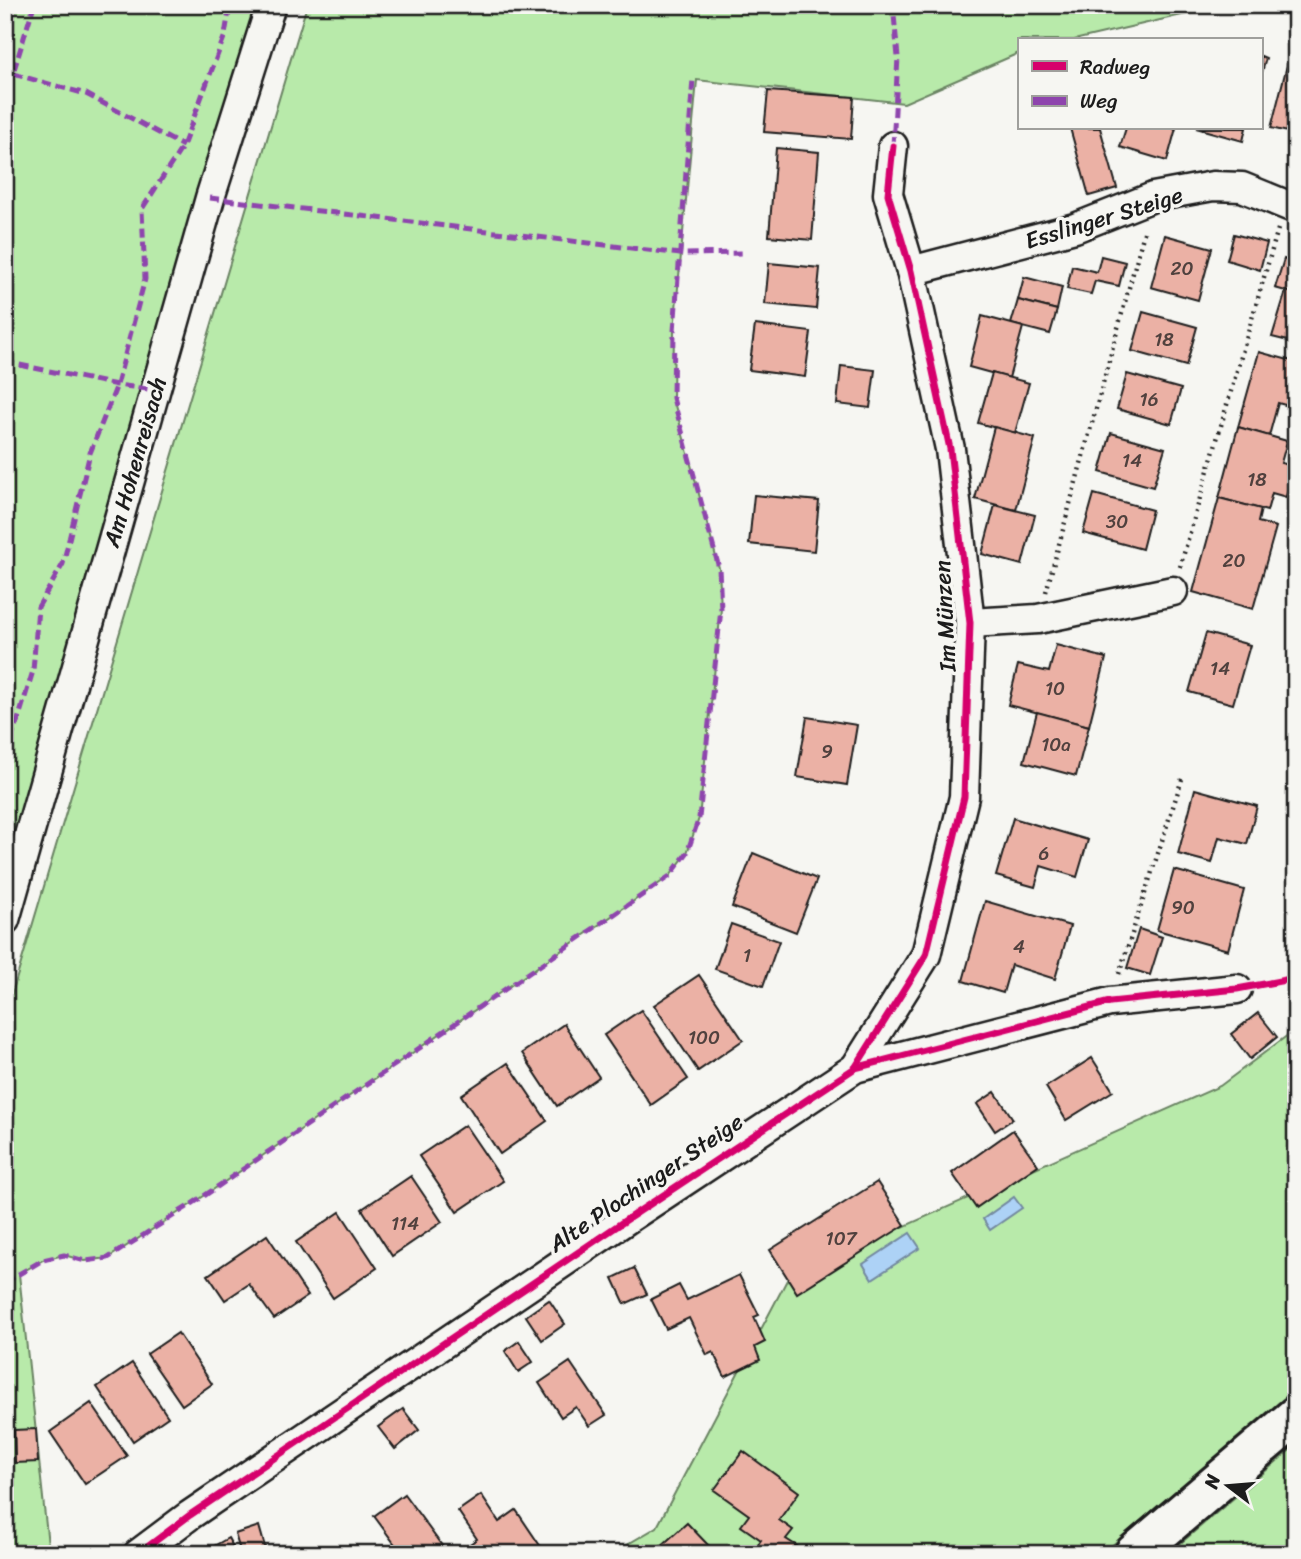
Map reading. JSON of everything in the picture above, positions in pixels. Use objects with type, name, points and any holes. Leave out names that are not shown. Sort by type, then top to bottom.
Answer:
[{"type":"main road","points":[[1134,1554],[1296,1416]]},
{"type":"street","name":"Am Hohenreisach","points":[[5,920],[210,198],[271,5]]},
{"type":"street","name":"Im Münzen","points":[[855,1068],[926,955],[964,797],[970,623],[950,449],[911,271],[888,194],[893,146]]},
{"type":"street","name":"Esslinger Steige","points":[[911,271],[1075,228],[1153,197],[1213,186],[1242,187],[1291,206]]},
{"type":"street","name":"Im Münzen","points":[[970,623],[1038,619],[1173,591]]},
{"type":"street","name":"Alte Plochinger Steige","points":[[138,1554],[190,1515],[855,1068],[1110,1002],[1237,989]]},
{"type":"path","points":[[1038,619],[1153,197]]},
{"type":"path","points":[[1173,591],[1291,206]]},
{"type":"path","points":[[1110,1002],[1182,779]]},
{"type":"green space","points":[[5,5],[260,5],[5,877]]},
{"type":"green space","points":[[307,5],[1225,5],[1083,38],[1018,38],[1018,53],[904,103],[697,80],[674,331],[673,398],[719,568],[721,609],[699,818],[687,853],[670,876],[201,1198],[108,1258],[85,1261],[64,1255],[43,1260],[19,1274],[49,1554],[5,1554],[5,1017]]},
{"type":"green space","points":[[1296,1029],[1296,1388],[1102,1554],[611,1554],[657,1527],[788,1278],[1220,1086]]},
{"type":"green space","points":[[1296,1445],[1296,1554],[1168,1554]]},
{"type":"water","points":[[1014,1197],[1022,1208],[990,1230],[983,1219]]},
{"type":"water","points":[[910,1233],[920,1248],[872,1279],[863,1264]]},
{"type":"building","points":[[1296,30],[1296,134],[1271,128]]},
{"type":"building","points":[[1262,56],[1266,58],[1262,72]]},
{"type":"building","points":[[768,91],[854,97],[851,139],[764,132]]},
{"type":"building","points":[[1071,130],[1101,130],[1117,188],[1089,196]]},
{"type":"building","points":[[1125,130],[1175,130],[1167,161],[1120,147]]},
{"type":"building","points":[[1203,130],[1246,130],[1243,141]]},
{"type":"building","points":[[776,148],[819,152],[812,240],[769,236]]},
{"type":"building","points":[[1234,234],[1267,243],[1260,270],[1227,260]]},
{"type":"building","points":[[1165,235],[1212,248],[1198,300],[1151,287]]},
{"type":"building","points":[[1101,256],[1125,262],[1119,286],[1095,281],[1091,294],[1067,289],[1072,266],[1097,272]]},
{"type":"building","points":[[1284,259],[1296,263],[1296,294],[1275,288]]},
{"type":"building","points":[[769,263],[820,268],[816,309],[765,304]]},
{"type":"building","points":[[1024,277],[1062,287],[1057,310],[1018,300]]},
{"type":"building","points":[[1286,291],[1296,294],[1296,343],[1272,337]]},
{"type":"building","points":[[1018,300],[1057,310],[1050,334],[1011,324]]},
{"type":"building","points":[[1143,312],[1197,327],[1186,366],[1132,351]]},
{"type":"building","points":[[982,316],[1023,327],[1009,378],[969,367]]},
{"type":"building","points":[[755,325],[811,332],[805,377],[749,370]]},
{"type":"building","points":[[1259,352],[1296,362],[1296,408],[1278,403],[1269,436],[1238,427]]},
{"type":"building","points":[[841,366],[875,370],[870,408],[837,404]]},
{"type":"building","points":[[992,373],[1029,383],[1015,433],[978,423]]},
{"type":"building","points":[[1127,374],[1181,389],[1171,424],[1117,409]]},
{"type":"building","points":[[994,427],[1035,438],[1016,510],[975,499]]},
{"type":"building","points":[[1238,427],[1287,441],[1281,463],[1294,466],[1286,497],[1272,493],[1267,511],[1219,498]]},
{"type":"building","points":[[1111,433],[1165,448],[1153,487],[1100,472]]},
{"type":"building","points":[[1094,494],[1152,510],[1142,549],[1083,533]]},
{"type":"building","points":[[754,495],[819,501],[814,551],[749,544]]},
{"type":"building","points":[[1219,498],[1261,509],[1258,522],[1276,527],[1253,609],[1193,592]]},
{"type":"building","points":[[995,505],[1035,515],[1022,565],[982,554]]},
{"type":"building","points":[[1206,633],[1250,645],[1233,704],[1189,692]]},
{"type":"building","points":[[1056,645],[1106,658],[1089,726],[1008,705],[1018,665],[1049,672]]},
{"type":"building","points":[[1037,712],[1089,726],[1076,776],[1024,762]]},
{"type":"building","points":[[807,717],[857,725],[847,785],[797,777]]},
{"type":"building","points":[[1195,789],[1257,806],[1247,844],[1219,837],[1212,863],[1178,854]]},
{"type":"building","points":[[1013,818],[1088,840],[1077,877],[1041,866],[1035,887],[996,876]]},
{"type":"building","points":[[753,853],[817,879],[796,932],[732,907]]},
{"type":"building","points":[[1174,870],[1244,890],[1228,950],[1157,930]]},
{"type":"building","points":[[985,901],[1070,926],[1055,979],[1011,965],[1003,993],[963,981]]},
{"type":"building","points":[[731,924],[779,941],[763,986],[715,969]]},
{"type":"building","points":[[1139,929],[1162,937],[1150,975],[1127,968]]},
{"type":"building","points":[[699,975],[743,1040],[698,1071],[654,1005]]},
{"type":"building","points":[[641,1010],[688,1079],[651,1105],[604,1035]]},
{"type":"building","points":[[1258,1013],[1277,1037],[1250,1059],[1231,1034]]},
{"type":"building","points":[[564,1024],[599,1077],[557,1106],[522,1053]]},
{"type":"building","points":[[1092,1058],[1113,1091],[1066,1120],[1046,1087]]},
{"type":"building","points":[[508,1063],[547,1121],[500,1154],[461,1095]]},
{"type":"building","points":[[995,1092],[1013,1119],[995,1131],[977,1104]]},
{"type":"building","points":[[465,1125],[503,1181],[457,1212],[419,1156]]},
{"type":"building","points":[[1013,1130],[1038,1165],[976,1208],[952,1173]]},
{"type":"building","points":[[411,1176],[442,1222],[392,1256],[362,1209]]},
{"type":"building","points":[[877,1182],[905,1225],[797,1293],[770,1250]]},
{"type":"building","points":[[340,1212],[377,1268],[333,1298],[296,1242]]},
{"type":"building","points":[[267,1235],[308,1296],[274,1319],[249,1284],[225,1300],[208,1275]]},
{"type":"building","points":[[634,1268],[647,1294],[625,1304],[613,1278]]},
{"type":"building","points":[[739,1275],[759,1315],[754,1317],[765,1342],[755,1347],[760,1360],[725,1377],[713,1352],[707,1355],[689,1318],[666,1329],[651,1299],[679,1285],[687,1300]]},
{"type":"building","points":[[549,1300],[565,1324],[542,1340],[526,1316]]},
{"type":"building","points":[[178,1333],[212,1384],[182,1405],[147,1354]]},
{"type":"building","points":[[519,1341],[533,1362],[518,1372],[505,1351]]},
{"type":"building","points":[[570,1362],[606,1415],[589,1426],[576,1407],[561,1417],[539,1383]]},
{"type":"building","points":[[132,1363],[168,1417],[133,1441],[97,1387]]},
{"type":"building","points":[[91,1403],[127,1456],[85,1484],[50,1432]]},
{"type":"building","points":[[403,1409],[419,1430],[395,1449],[378,1427]]},
{"type":"building","points":[[36,1429],[38,1462],[15,1463],[14,1430]]},
{"type":"building","points":[[743,1451],[799,1492],[779,1520],[793,1530],[786,1539],[800,1548],[796,1554],[751,1554],[761,1540],[741,1526],[749,1515],[714,1490]]},
{"type":"building","points":[[9,1478],[11,1508],[5,1508],[5,1479]]},
{"type":"building","points":[[404,1494],[448,1554],[402,1554],[374,1516]]},
{"type":"building","points":[[481,1495],[499,1522],[516,1510],[545,1553],[473,1554],[467,1546],[477,1539],[458,1511]]},
{"type":"building","points":[[687,1523],[709,1546],[700,1554],[666,1554],[660,1547]]},
{"type":"building","points":[[259,1526],[267,1554],[241,1554],[235,1534]]},
{"type":"building","points":[[228,1538],[237,1554],[211,1554],[209,1549]]},
{"type":"marked path","points":[[5,99],[34,5]]},
{"type":"marked path","points":[[5,754],[33,671],[38,607],[63,564],[90,453],[117,385],[145,279],[142,209],[183,146],[225,35],[230,5]]},
{"type":"marked path","points":[[893,5],[898,57],[893,146]]},
{"type":"marked path","points":[[13,74],[86,94],[183,146]]},
{"type":"marked path","points":[[5,1282],[43,1260],[64,1255],[85,1261],[108,1258],[201,1198],[670,876],[687,853],[699,818],[721,609],[719,568],[673,398],[674,331],[693,79]]},
{"type":"marked path","points":[[210,198],[681,254],[745,253]]},
{"type":"marked path","points":[[5,362],[155,390]]},
{"type":"cycle path","points":[[855,1068],[926,955],[964,797],[970,623],[950,449],[911,271],[888,194],[893,146]]},
{"type":"cycle path","points":[[138,1554],[190,1515],[855,1068],[1110,1002],[1237,989],[1296,978]]}]
